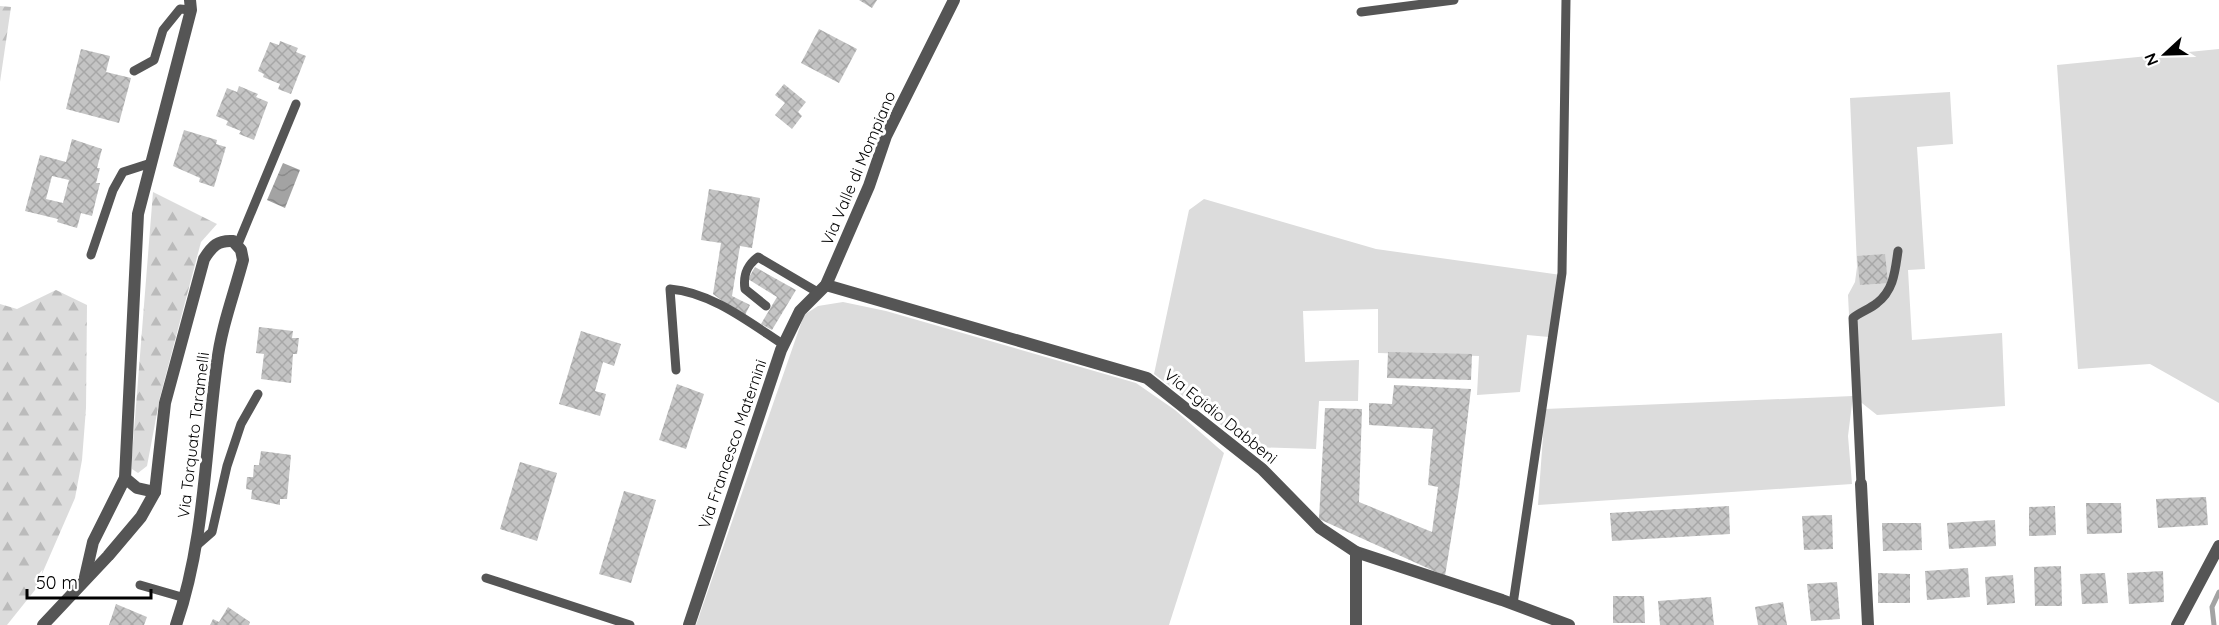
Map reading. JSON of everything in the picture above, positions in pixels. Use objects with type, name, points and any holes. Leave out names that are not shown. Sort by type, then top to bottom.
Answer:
[{"type":"street","name":"Via Valle di Mompiano","points":[[823,289],[869,186],[886,136],[954,0]]},
{"type":"street","name":"Via Torquato Taramelli","points":[[84,579],[93,542],[125,478],[138,214],[191,5]]},
{"type":"street","name":"Via Torquato Taramelli","points":[[43,625],[141,517],[155,492],[165,403],[204,259],[212,247],[222,240],[233,241],[238,244],[243,260],[217,359],[196,546],[185,598],[176,625]]},
{"type":"street","name":"Via Francesco Maternini","points":[[688,625],[784,345],[800,311],[823,289]]},
{"type":"street","name":"Via Egidio Dabbeni","points":[[823,289],[1147,378],[1262,469],[1320,528],[1356,552],[1569,625]]},
{"type":"street","name":"Via Torquato Taramelli","points":[[125,478],[137,488],[155,492]]},
{"type":"street","points":[[1861,484],[1868,625]]},
{"type":"street","points":[[2177,625],[2219,546]]},
{"type":"street","points":[[1356,552],[1356,625]]},
{"type":"lane","points":[[1361,12],[1454,0]]},
{"type":"lane","points":[[1513,604],[1562,273],[1566,0]]},
{"type":"lane","points":[[134,71],[154,60],[162,30],[180,9],[191,5]]},
{"type":"lane","points":[[238,244],[296,104]]},
{"type":"lane","points":[[91,255],[113,190],[123,172],[151,163]]},
{"type":"lane","points":[[1861,484],[1852,318],[1877,304],[1888,292],[1894,278],[1898,251]]},
{"type":"lane","points":[[766,306],[744,290],[743,277],[750,264],[758,257],[823,289]]},
{"type":"lane","points":[[676,370],[670,289],[682,290],[715,303],[784,345]]},
{"type":"lane","points":[[196,546],[212,532],[227,466],[242,424],[258,394]]},
{"type":"lane","points":[[486,578],[630,625]]},
{"type":"lane","points":[[140,585],[185,598]]},
{"type":"green space","points":[[0,6],[11,7],[0,82]]},
{"type":"green space","points":[[2219,49],[2219,403],[2150,364],[2078,369],[2057,65]]},
{"type":"green space","points":[[1950,92],[1953,144],[1917,147],[1925,269],[1908,270],[1912,340],[2002,333],[2005,406],[1877,415],[1853,396],[1848,295],[1855,282],[1857,267],[1850,98]]},
{"type":"green space","points":[[153,192],[217,224],[201,242],[160,397],[147,466],[138,473],[132,469],[132,456]]},
{"type":"green space","points":[[1204,199],[1376,249],[1561,275],[1549,337],[1527,335],[1520,392],[1477,395],[1479,356],[1378,353],[1378,309],[1303,311],[1305,362],[1359,360],[1358,401],[1319,401],[1316,449],[1250,447],[1154,374],[1189,210]]},
{"type":"green space","points":[[56,290],[87,305],[86,408],[82,460],[75,498],[35,590],[7,625],[0,625],[0,304],[17,309]]},
{"type":"green space","points":[[843,302],[886,311],[1136,383],[1175,410],[1224,453],[1169,625],[696,625],[804,315],[818,306]]},
{"type":"green space","points":[[1853,396],[1848,436],[1852,484],[1538,505],[1545,409]]},
{"type":"water","points":[[283,163],[300,170],[285,208],[267,200]]},
{"type":"building","points":[[859,0],[877,0],[872,8]]},
{"type":"building","points":[[819,29],[857,49],[839,83],[801,63]]},
{"type":"building","points":[[280,41],[298,48],[296,52],[306,56],[291,94],[278,89],[280,84],[263,77],[264,74],[258,71],[270,42],[279,45]]},
{"type":"building","points":[[81,49],[110,56],[106,72],[131,78],[119,123],[66,109]]},
{"type":"building","points":[[784,84],[806,102],[798,112],[802,116],[792,129],[775,115],[785,103],[775,95]]},
{"type":"building","points":[[239,86],[258,94],[256,97],[268,102],[254,140],[239,134],[241,131],[226,125],[228,121],[216,116],[227,88],[237,92]]},
{"type":"building","points":[[184,130],[217,140],[216,144],[226,147],[214,187],[199,182],[200,178],[173,166]]},
{"type":"building","points":[[72,139],[102,149],[96,183],[100,183],[92,216],[81,213],[77,228],[57,222],[58,219],[25,211],[40,155],[66,162]],"holes":[[[52,176],[69,180],[63,203],[46,199]]]},
{"type":"building","points":[[709,189],[760,198],[752,248],[740,246],[732,296],[750,305],[744,317],[713,294],[721,243],[701,240]]},
{"type":"building","points":[[1885,254],[1888,283],[1860,285],[1857,256]]},
{"type":"building","points":[[755,267],[796,290],[772,330],[761,324],[777,297],[748,279]]},
{"type":"building","points":[[259,327],[293,331],[292,338],[299,338],[297,354],[293,354],[291,383],[261,379],[264,354],[256,353]]},
{"type":"building","points":[[581,331],[621,344],[614,366],[603,362],[595,391],[606,394],[600,416],[559,404]]},
{"type":"building","points":[[1388,352],[1472,354],[1471,380],[1387,378]]},
{"type":"building","points":[[677,384],[704,394],[686,449],[659,440]]},
{"type":"building","points":[[1394,385],[1471,389],[1459,490],[1445,576],[1319,519],[1325,408],[1362,409],[1359,502],[1432,532],[1438,487],[1428,485],[1433,429],[1369,425],[1369,403],[1392,404]]},
{"type":"building","points":[[261,451],[291,455],[287,499],[280,499],[280,505],[251,499],[252,490],[246,489],[247,477],[253,477],[254,465],[259,465]]},
{"type":"building","points":[[520,462],[557,473],[537,541],[500,529]]},
{"type":"building","points":[[624,491],[656,500],[631,583],[599,574]]},
{"type":"building","points":[[2206,497],[2208,525],[2158,528],[2156,499]]},
{"type":"building","points":[[2086,503],[2121,503],[2122,533],[2087,534]]},
{"type":"building","points":[[1729,506],[1730,534],[1612,541],[1610,513]]},
{"type":"building","points":[[2055,506],[2056,535],[2029,536],[2029,507]]},
{"type":"building","points":[[1832,515],[1833,549],[1804,550],[1802,516]]},
{"type":"building","points":[[1995,520],[1996,546],[1949,549],[1947,523]]},
{"type":"building","points":[[1882,523],[1921,523],[1922,550],[1883,551]]},
{"type":"building","points":[[2061,566],[2062,606],[2035,606],[2034,567]]},
{"type":"building","points":[[1968,568],[1970,597],[1927,600],[1925,571]]},
{"type":"building","points":[[2163,571],[2164,602],[2129,604],[2127,573]]},
{"type":"building","points":[[1878,573],[1910,574],[1910,603],[1878,603]]},
{"type":"building","points":[[2105,573],[2108,603],[2082,604],[2080,574]]},
{"type":"building","points":[[2013,575],[2015,603],[1987,605],[1985,577]]},
{"type":"building","points":[[1837,582],[1840,619],[1811,621],[1807,584]]},
{"type":"building","points":[[1613,596],[1644,596],[1645,623],[1613,623]]},
{"type":"building","points":[[1711,597],[1714,625],[1660,625],[1658,601]]},
{"type":"building","points":[[1783,602],[1787,625],[1758,625],[1755,607]]},
{"type":"building","points":[[116,604],[147,617],[144,625],[109,625]]},
{"type":"building","points":[[228,607],[250,622],[249,625],[210,625],[213,619],[219,622]]},
{"type":"waterway","points":[[2214,625],[2212,607],[2219,592]]}]
